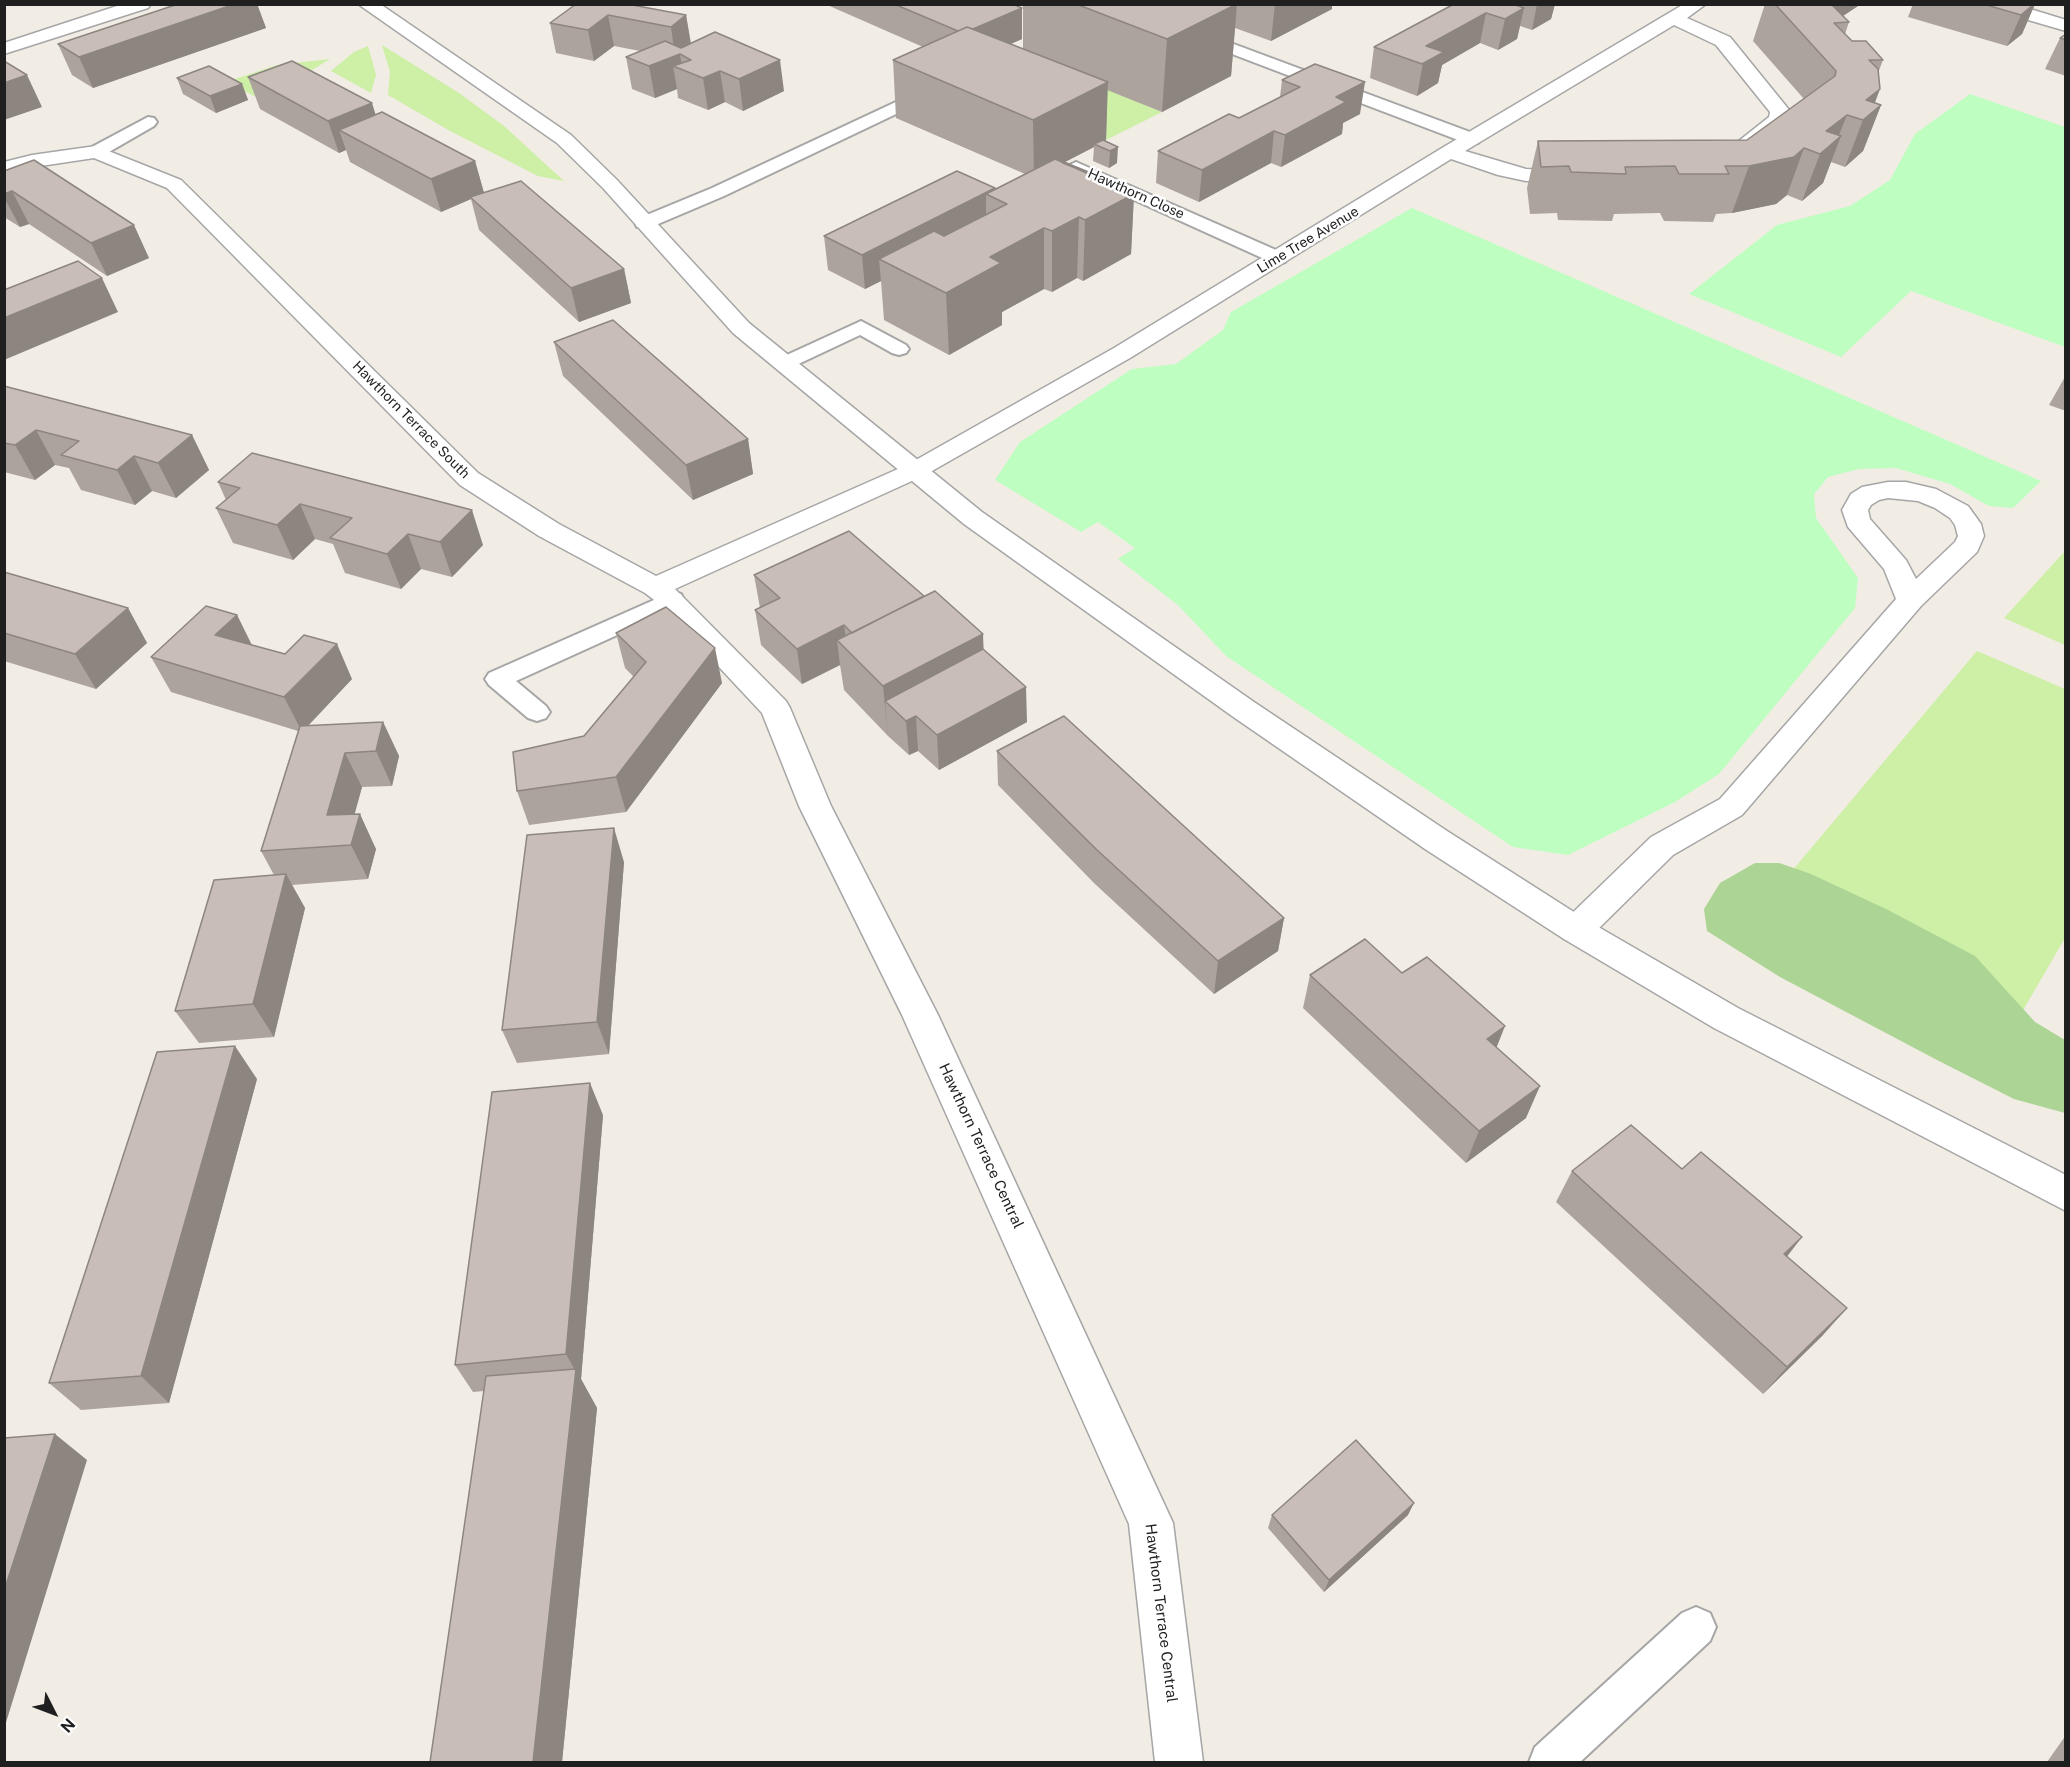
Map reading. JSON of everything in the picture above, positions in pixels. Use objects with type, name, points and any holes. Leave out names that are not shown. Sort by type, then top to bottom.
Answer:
[{"type":"street","points":[[4,49],[142,4]]},
{"type":"street","points":[[367,4],[564,139],[610,184],[644,224],[741,327],[973,518],[1243,709],[1436,840],[1576,930],[1726,1018],[2066,1194]]},
{"type":"street","name":"Lime Tree Avenue","points":[[916,470],[1122,352],[1449,152],[1698,4]]},
{"type":"street","points":[[1993,4],[2066,26]]},
{"type":"street","points":[[1672,19],[1703,30],[1723,41],[1780,111],[1779,119],[1732,153]]},
{"type":"street","points":[[4,169],[32,161],[96,152]]},
{"type":"street","name":"Hawthorn Terrace South","points":[[96,152],[174,184],[469,479],[549,530],[664,594]]},
{"type":"street","points":[[1449,152],[1486,166],[1526,175],[1596,175]]},
{"type":"street","points":[[664,594],[916,470]]},
{"type":"street","points":[[1576,930],[1662,846],[1731,807],[1911,600],[1967,546],[1971,536],[1968,524],[1959,512],[1944,502],[1906,490],[1871,493],[1860,500],[1855,510],[1857,521],[1896,566],[1911,600]]},
{"type":"street","name":"Hawthorn Terrace Central","points":[[664,594],[775,708],[815,806],[920,1015],[1151,1523],[1179,1762]]},
{"type":"lane","points":[[1179,28],[1472,139]]},
{"type":"lane","points":[[644,224],[718,192],[944,84]]},
{"type":"lane","points":[[96,152],[148,122]]},
{"type":"lane","name":"Hawthorn Close","points":[[1036,188],[1076,167],[1278,258]]},
{"type":"lane","points":[[785,363],[861,327],[899,349]]},
{"type":"lane","points":[[537,712],[498,679],[664,594]]},
{"type":"lane","points":[[1550,1762],[1696,1627]]},
{"type":"green space","points":[[382,45],[459,93],[504,126],[564,181],[538,176],[450,131],[388,95],[390,72]]},
{"type":"green space","points":[[368,46],[376,75],[371,93],[331,71],[354,52]]},
{"type":"green space","points":[[1023,56],[1162,112],[1106,140],[969,83]]},
{"type":"green space","points":[[330,59],[294,81],[254,96],[226,82],[277,65]]},
{"type":"green space","points":[[1970,94],[2065,127],[2065,347],[1911,291],[1841,357],[1689,294],[1777,225],[1850,206],[1890,180],[1915,134]]},
{"type":"green space","points":[[1412,208],[2041,481],[2013,508],[1989,506],[1950,484],[1896,468],[1859,469],[1828,477],[1814,494],[1816,518],[1858,578],[1855,608],[1719,774],[1675,802],[1568,855],[1513,847],[1226,656],[1178,605],[1118,559],[1135,548],[1098,522],[1081,532],[995,480],[1020,442],[1132,369],[1176,364],[1223,330],[1231,312]]},
{"type":"green space","points":[[2065,551],[2065,645],[2004,618]]},
{"type":"green space","points":[[1977,651],[2065,689],[2065,938],[2022,1012],[1781,884]]},
{"type":"green space","points":[[1755,863],[1779,863],[1811,874],[1888,910],[1975,956],[2035,1022],[2065,1040],[2065,1113],[2014,1099],[1937,1060],[1780,977],[1707,931],[1704,909],[1720,883]]},
{"type":"building","points":[[178,4],[235,4],[79,57],[58,44]]},
{"type":"building","points":[[576,4],[627,4],[686,15],[671,27],[608,15],[588,30],[550,23]]},
{"type":"building","points":[[894,4],[1012,4],[1022,8],[973,29],[967,27],[958,31]]},
{"type":"building","points":[[1076,4],[1237,4],[1167,39]]},
{"type":"building","points":[[1454,4],[1513,4],[1524,8],[1505,19],[1486,13],[1426,46],[1444,52],[1422,64],[1374,47]]},
{"type":"building","points":[[1775,4],[1832,5],[1849,22],[1834,23],[1852,41],[1866,41],[1883,60],[1869,60],[1878,69],[1880,89],[1866,100],[1881,105],[1863,120],[1847,115],[1826,131],[1841,136],[1820,154],[1804,148],[1794,157],[1749,166],[1725,166],[1729,174],[1679,174],[1675,166],[1625,167],[1626,174],[1571,172],[1569,166],[1541,167],[1538,141],[1747,140],[1835,76],[1836,71]]},
{"type":"building","points":[[1983,4],[2034,4],[2021,15]]},
{"type":"building","points":[[967,27],[1108,82],[1033,120],[893,60]]},
{"type":"building","points":[[715,32],[780,60],[739,79],[720,71],[703,78],[673,66],[691,60],[680,54],[649,66],[626,57],[665,41],[681,48]]},
{"type":"building","points":[[4,61],[27,75],[4,83]]},
{"type":"building","points":[[292,61],[372,103],[328,121],[248,77]]},
{"type":"building","points":[[1315,64],[1365,82],[1336,97],[1346,102],[1285,135],[1274,131],[1202,170],[1158,151],[1229,114],[1239,118],[1300,87],[1282,80]]},
{"type":"building","points":[[209,66],[242,84],[210,96],[177,78]]},
{"type":"building","points":[[382,112],[475,161],[431,179],[339,130]]},
{"type":"building","points":[[1103,140],[1118,147],[1110,151],[1094,144]]},
{"type":"building","points":[[1055,159],[1134,194],[1085,220],[1079,217],[1052,231],[1044,228],[990,257],[1001,263],[946,293],[879,259],[934,231],[944,236],[1007,204],[986,194]]},
{"type":"building","points":[[34,160],[134,225],[91,243],[12,191],[4,194],[4,171]]},
{"type":"building","points":[[1064,162],[1091,173],[1063,163]]},
{"type":"building","points":[[957,171],[995,188],[862,255],[824,236]]},
{"type":"building","points":[[521,181],[624,269],[571,288],[470,197]]},
{"type":"building","points":[[78,261],[102,278],[4,318],[4,290]]},
{"type":"building","points":[[613,320],[748,439],[686,465],[554,342]]},
{"type":"building","points":[[4,386],[192,435],[158,463],[134,456],[117,470],[61,455],[79,441],[36,430],[15,445],[4,443]]},
{"type":"building","points":[[252,453],[472,510],[440,542],[408,534],[387,554],[330,538],[352,518],[300,504],[277,525],[216,508],[240,488],[218,482]]},
{"type":"building","points":[[849,531],[924,596],[852,633],[844,625],[797,649],[755,610],[780,598],[754,575]]},
{"type":"building","points":[[4,572],[128,608],[75,654],[4,633]]},
{"type":"building","points":[[935,591],[983,634],[883,686],[837,640]]},
{"type":"building","points":[[206,606],[237,615],[215,635],[285,654],[304,635],[337,644],[284,697],[151,657]]},
{"type":"building","points":[[666,607],[715,648],[616,777],[517,791],[513,752],[584,736],[646,662],[616,633]]},
{"type":"building","points":[[983,649],[1026,687],[937,735],[916,716],[906,721],[885,701]]},
{"type":"building","points":[[1064,716],[1284,918],[1218,961],[1096,849],[997,751]]},
{"type":"building","points":[[383,722],[376,751],[345,753],[327,815],[360,814],[351,845],[261,851],[300,726]]},
{"type":"building","points":[[614,828],[597,1022],[502,1030],[527,835]]},
{"type":"building","points":[[286,874],[253,1004],[175,1011],[214,880]]},
{"type":"building","points":[[1365,939],[1402,973],[1427,957],[1505,1026],[1487,1039],[1540,1086],[1479,1131],[1310,975]]},
{"type":"building","points":[[235,1046],[141,1376],[49,1383],[157,1052]]},
{"type":"building","points":[[590,1083],[566,1354],[455,1365],[492,1092]]},
{"type":"building","points":[[1631,1125],[1682,1169],[1701,1152],[1802,1237],[1784,1254],[1847,1308],[1787,1367],[1572,1171]]},
{"type":"building","points":[[576,1369],[533,1762],[430,1762],[486,1376]]},
{"type":"building","points":[[55,1434],[4,1591],[4,1438]]},
{"type":"building","points":[[1356,1440],[1414,1503],[1329,1580],[1272,1515]]}]
